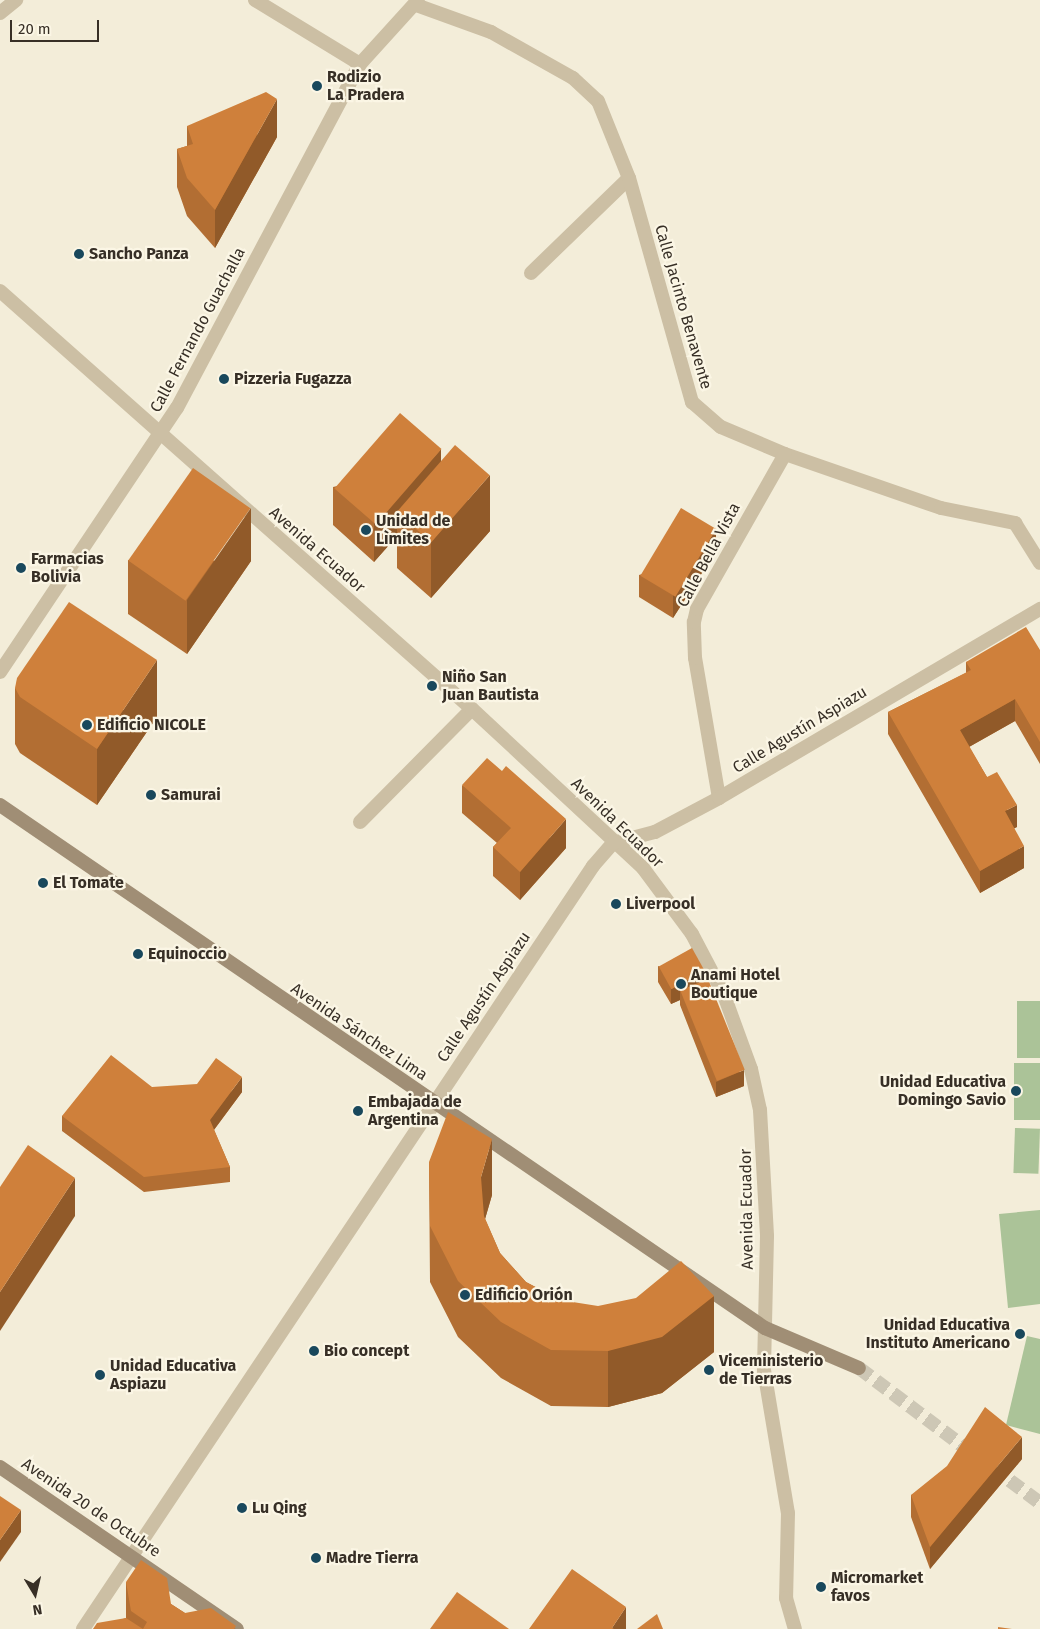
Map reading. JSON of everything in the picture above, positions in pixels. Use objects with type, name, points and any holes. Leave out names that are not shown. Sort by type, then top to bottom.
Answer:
[{"type":"main road","name":"Avenida Sánchez Lima","points":[[0,805],[434,1104],[765,1328],[859,1368]]},
{"type":"main road","name":"Avenida 20 de Octubre","points":[[0,1467],[237,1629]]},
{"type":"street","points":[[0,13],[16,0]]},
{"type":"street","points":[[255,0],[360,64]]},
{"type":"street","name":"Calle Fernando Guachalla","points":[[0,672],[161,436],[360,64],[417,2]]},
{"type":"street","name":"Calle Jacinto Benavente","points":[[417,2],[490,32],[573,78],[598,101],[629,178],[692,402],[720,427],[785,454],[941,508],[1015,523],[1040,563]]},
{"type":"street","points":[[531,273],[629,178]]},
{"type":"street","name":"Avenida Ecuador","points":[[0,291],[161,436],[472,710],[613,843],[643,868],[692,934],[724,995],[752,1069],[764,1151],[764,1370],[788,1513],[786,1598],[795,1629]]},
{"type":"street","name":"Calle Bella Vista","points":[[719,798],[694,658],[694,622],[697,609],[785,454]]},
{"type":"street","name":"Calle Agustín Aspiazu","points":[[83,1629],[593,866],[613,843],[655,832],[719,798],[1040,609]]},
{"type":"street","points":[[360,822],[472,710]]},
{"type":"green space","points":[[1017,1001],[1040,1001],[1040,1058],[1017,1058]]},
{"type":"green space","points":[[1014,1063],[1040,1063],[1040,1120],[1014,1120]]},
{"type":"green space","points":[[1015,1128],[1040,1129],[1038,1174],[1013,1173]]},
{"type":"green space","points":[[1040,1210],[1040,1304],[1008,1308],[999,1214]]},
{"type":"green space","points":[[1027,1336],[1040,1339],[1040,1434],[1006,1425]]},
{"type":"building","points":[[266,92],[277,99],[215,210],[187,178],[177,149],[193,144],[187,126]]},
{"type":"building","points":[[400,413],[442,449],[376,525],[334,488]]},
{"type":"building","points":[[455,445],[490,475],[431,542],[397,512]]},
{"type":"building","points":[[193,468],[250,508],[186,601],[128,561]]},
{"type":"building","points":[[681,508],[716,529],[675,597],[640,576]]},
{"type":"building","points":[[69,602],[157,660],[97,749],[20,697],[15,688],[17,678]]},
{"type":"building","points":[[1026,627],[1040,650],[1040,742],[1015,699],[960,730],[987,777],[997,772],[1017,805],[1005,811],[1024,846],[980,871],[888,712],[971,670],[966,662]]},
{"type":"building","points":[[487,758],[502,771],[506,766],[566,819],[520,872],[493,847],[511,828],[462,785]]},
{"type":"building","points":[[692,948],[705,971],[671,989],[659,966]]},
{"type":"building","points":[[708,979],[745,1070],[717,1081],[680,990]]},
{"type":"building","points":[[111,1055],[152,1087],[197,1084],[216,1058],[242,1077],[210,1120],[230,1167],[144,1177],[62,1116]]},
{"type":"building","points":[[448,1112],[492,1139],[481,1177],[484,1216],[500,1253],[526,1282],[560,1300],[598,1306],[636,1298],[681,1261],[714,1296],[662,1337],[608,1351],[551,1350],[501,1322],[458,1281],[430,1226],[429,1162]]},
{"type":"building","points":[[28,1145],[75,1178],[0,1292],[0,1187]]},
{"type":"building","points":[[985,1407],[1022,1437],[930,1547],[911,1495],[947,1466]]},
{"type":"building","points":[[0,1496],[21,1510],[0,1540]]},
{"type":"building","points":[[141,1560],[167,1578],[171,1604],[185,1613],[211,1608],[236,1626],[234,1629],[143,1629],[147,1622],[131,1611],[126,1582]]},
{"type":"building","points":[[572,1569],[626,1607],[612,1628],[614,1629],[529,1629]]},
{"type":"building","points":[[457,1592],[509,1629],[430,1629]]},
{"type":"building","points":[[657,1614],[663,1629],[637,1629]]},
{"type":"building","points":[[126,1618],[143,1629],[93,1629],[97,1623]]},
{"type":"tunnel","points":[[859,1368],[975,1455]]},
{"type":"tunnel","points":[[993,1468],[1040,1503]]},
{"type":"place","name":"Rodizio La Pradera","points":[[317,86]]},
{"type":"place","name":"Sancho Panza","points":[[79,254]]},
{"type":"place","name":"Pizzeria Fugazza","points":[[224,379]]},
{"type":"place","name":"Unidad de Lìmites","points":[[366,530]]},
{"type":"place","name":"Farmacias Bolivia","points":[[21,568]]},
{"type":"place","name":"Niño San Juan Bautista","points":[[432,686]]},
{"type":"place","name":"Edificio NICOLE","points":[[87,725]]},
{"type":"place","name":"Samurai","points":[[151,795]]},
{"type":"place","name":"El Tomate","points":[[43,883]]},
{"type":"place","name":"Liverpool","points":[[616,904]]},
{"type":"place","name":"Equinoccio","points":[[138,954]]},
{"type":"place","name":"Anami Hotel Boutique","points":[[681,984]]},
{"type":"place","name":"Unidad Educativa Domingo Savio","points":[[1016,1091]]},
{"type":"place","name":"Embajada de Argentina","points":[[358,1111]]},
{"type":"place","name":"Edificio Orión","points":[[465,1295]]},
{"type":"place","name":"Unidad Educativa Instituto Americano","points":[[1020,1334]]},
{"type":"place","name":"Bio concept","points":[[314,1351]]},
{"type":"place","name":"Viceministerio de Tierras","points":[[709,1370]]},
{"type":"place","name":"Unidad Educativa Aspiazu","points":[[100,1375]]},
{"type":"place","name":"Lu Qing","points":[[242,1508]]},
{"type":"place","name":"Madre Tierra","points":[[316,1558]]},
{"type":"place","name":"Micromarket favos","points":[[821,1587]]}]
